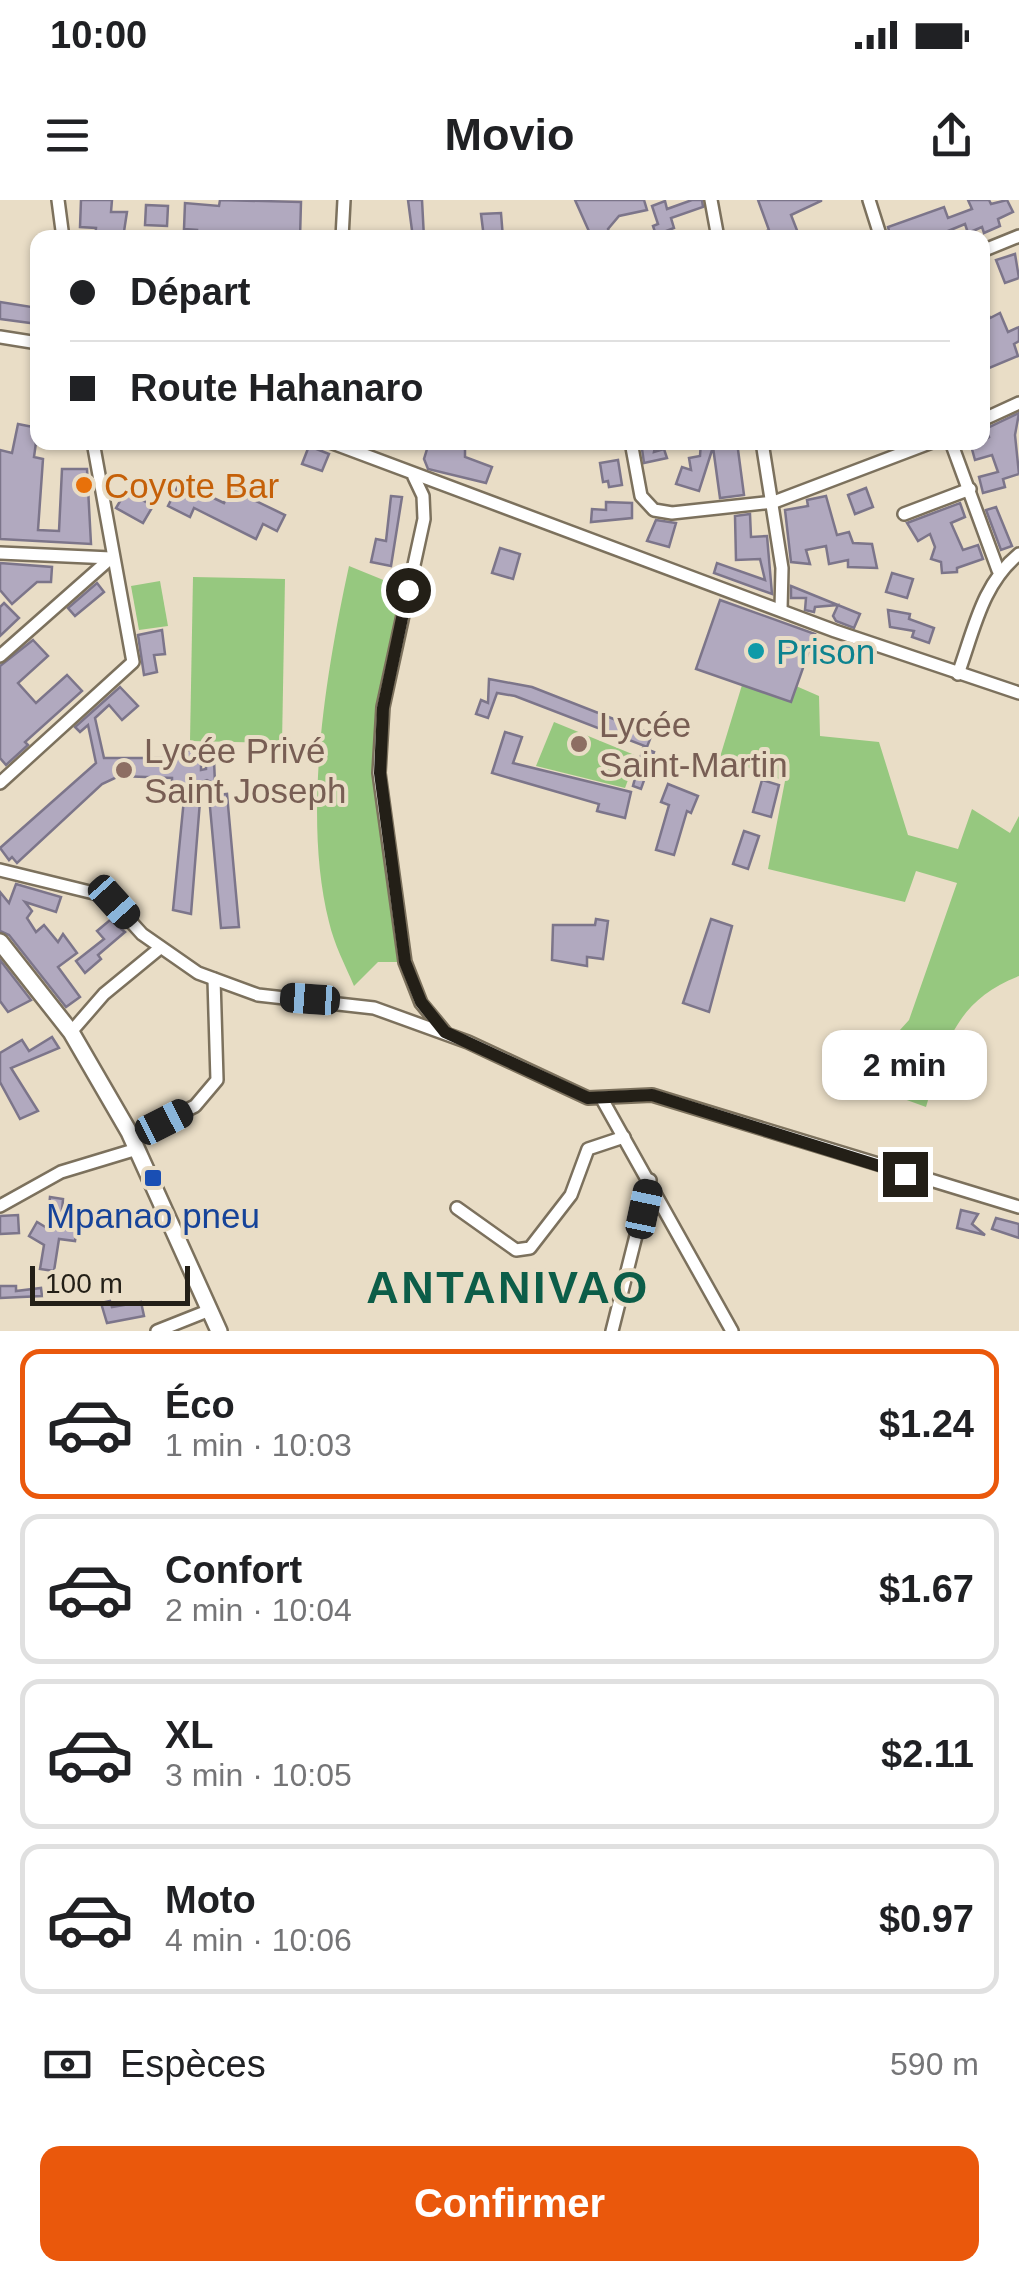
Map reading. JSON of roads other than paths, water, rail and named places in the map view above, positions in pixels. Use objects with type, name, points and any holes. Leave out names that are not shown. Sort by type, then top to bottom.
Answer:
[{"type":"main road","points":[[0,942],[71,1032],[135,1143],[219,1331]]},
{"type":"street","points":[[58,200],[62,230]]},
{"type":"street","points":[[342,230],[344,200]]},
{"type":"street","points":[[712,200],[717,230]]},
{"type":"street","points":[[869,200],[878,230]]},
{"type":"street","points":[[990,248],[1019,236]]},
{"type":"street","points":[[0,337],[30,343]]},
{"type":"street","points":[[990,417],[1019,404]]},
{"type":"street","points":[[0,783],[133,662],[94,450]]},
{"type":"street","points":[[348,450],[958,674],[1019,692]]},
{"type":"street","points":[[632,450],[641,496],[654,510],[672,513],[774,502],[911,450]]},
{"type":"street","points":[[764,450],[784,589],[780,609]]},
{"type":"street","points":[[955,450],[998,570]]},
{"type":"street","points":[[414,477],[423,496],[424,519],[383,708],[380,773],[405,962],[421,1002],[445,1032]]},
{"type":"street","points":[[904,514],[970,489]]},
{"type":"street","points":[[0,553],[112,558]]},
{"type":"street","points":[[958,674],[998,570],[1019,554]]},
{"type":"street","points":[[0,656],[112,558]]},
{"type":"street","points":[[0,870],[98,894],[114,902],[160,948],[214,979],[258,995],[374,1008],[445,1032],[588,1098],[652,1095],[1019,1208]]},
{"type":"street","points":[[71,1032],[104,994],[160,948]]},
{"type":"street","points":[[0,1206],[61,1172],[135,1143],[195,1106],[217,1080],[214,979]]},
{"type":"street","points":[[602,1099],[732,1331]]},
{"type":"street","points":[[456,1208],[516,1250],[530,1248],[571,1195],[588,1149],[624,1137]]},
{"type":"street","points":[[612,1331],[650,1180]]},
{"type":"street","points":[[157,1331],[210,1310]]},
{"type":"place","name":"Coyote Bar","points":[[84,485]]},
{"type":"place","name":"Prison","points":[[756,651]]},
{"type":"place","name":"Lycée Saint-Martin","points":[[579,744]]},
{"type":"place","name":"Lycée Privé Saint Joseph","points":[[124,770]]},
{"type":"place","name":"Mpanao pneu","points":[[153,1178]]},
{"type":"district","name":"ANTANIVAO","points":[[508,1287]]}]
